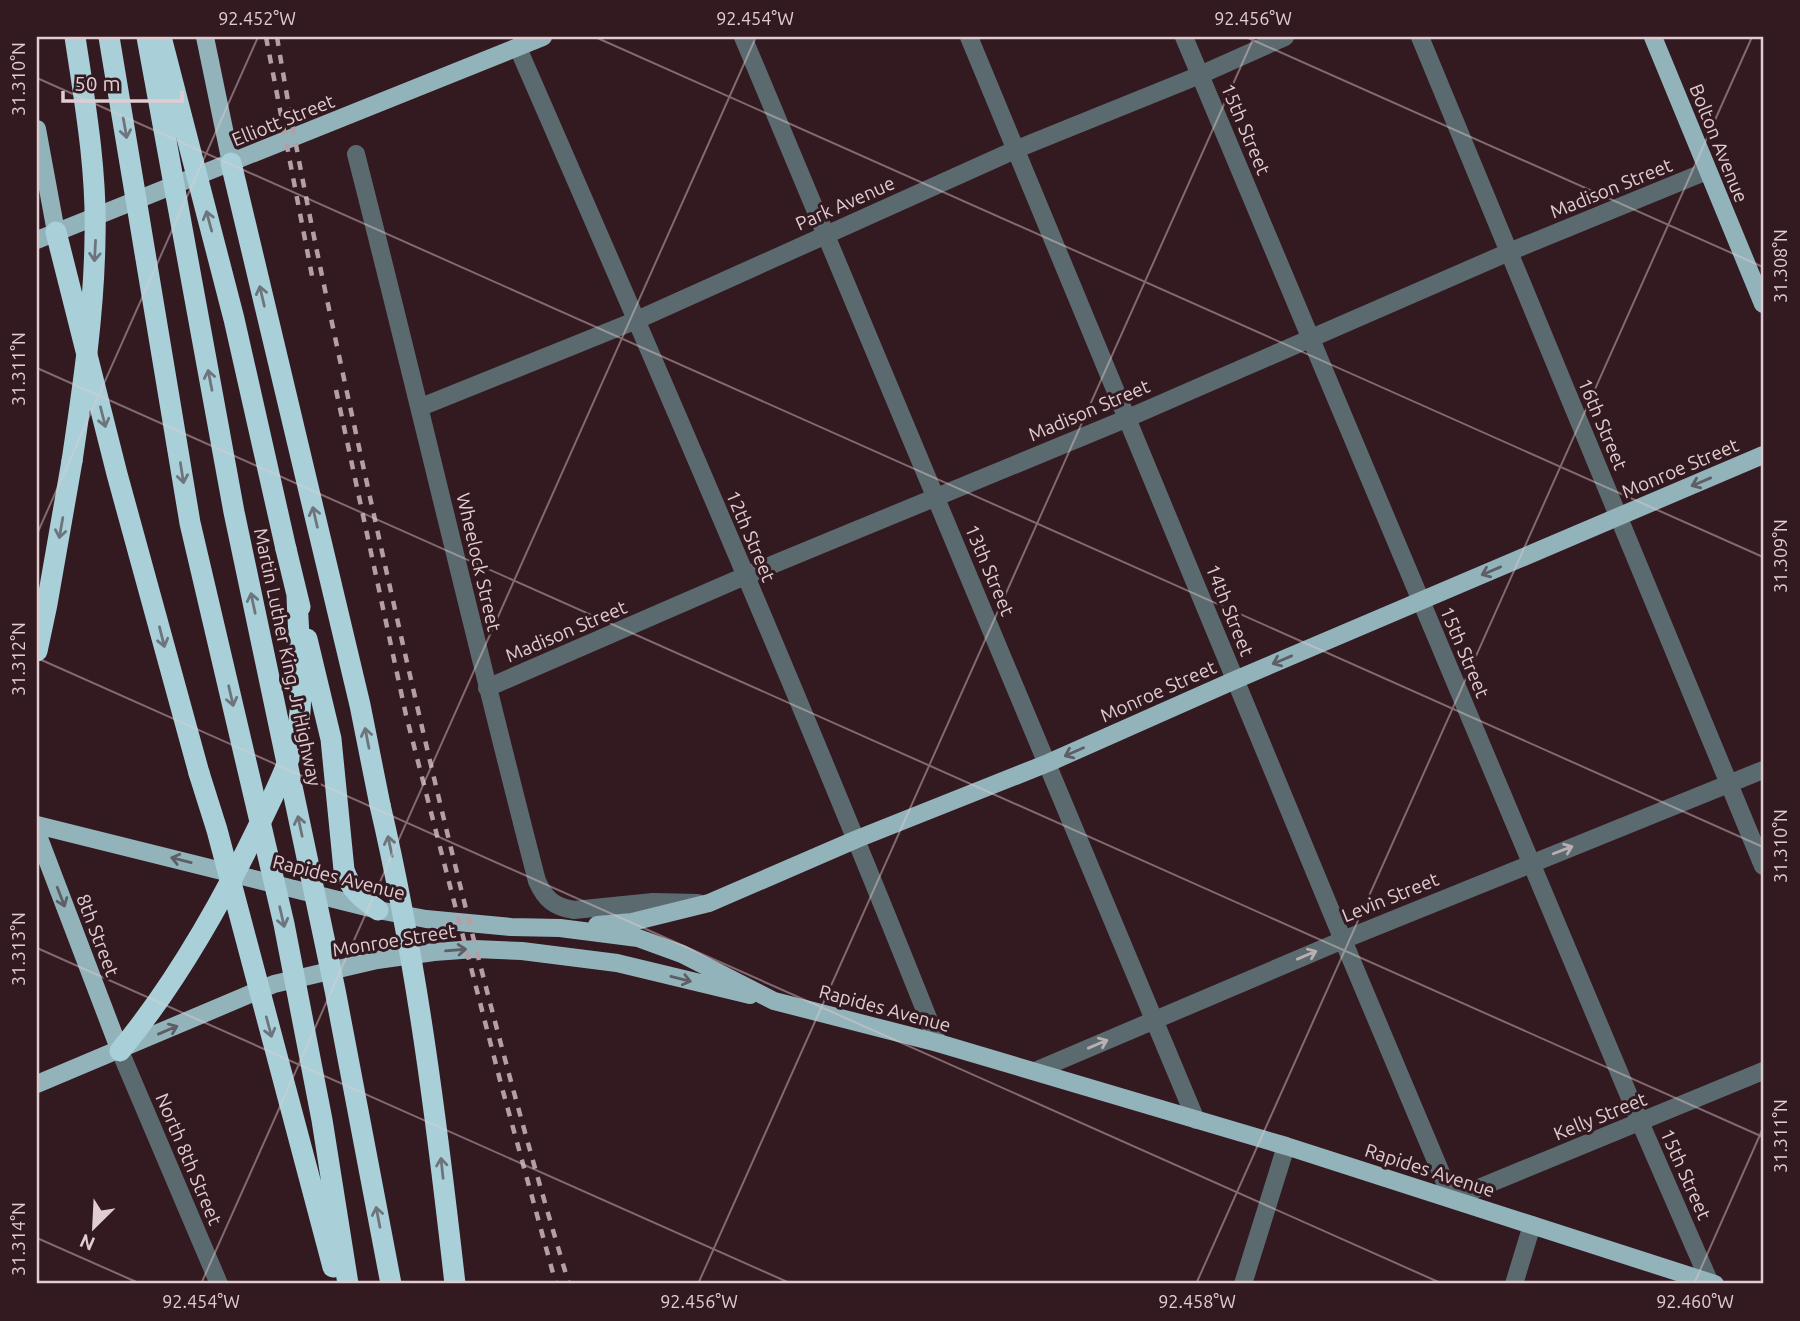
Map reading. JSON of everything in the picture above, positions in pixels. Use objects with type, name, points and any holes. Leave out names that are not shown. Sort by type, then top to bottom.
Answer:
[{"type":"highway","points":[[37,651],[72,461],[90,335],[95,237],[94,194],[75,37]]},
{"type":"highway","points":[[109,37],[190,523],[284,924],[322,1120],[348,1284]]},
{"type":"highway","name":"Martin Luther King, Jr Highway","points":[[147,37],[234,512],[335,990],[391,1284]]},
{"type":"highway","points":[[161,37],[234,319],[331,739],[344,870],[358,897],[377,910]]},
{"type":"highway","points":[[231,163],[360,705],[391,850],[441,1157],[455,1284]]},
{"type":"highway","points":[[46,236],[117,474],[217,830],[338,1284]]},
{"type":"highway","points":[[120,1051],[148,1017],[236,874],[276,790],[292,746],[300,713],[297,595]]},
{"type":"main road","points":[[205,37],[231,163]]},
{"type":"main road","name":"Elliott Street","points":[[46,236],[543,37]]},
{"type":"main road","name":"Bolton Avenue","points":[[1653,37],[1763,304]]},
{"type":"main road","points":[[37,129],[46,236]]},
{"type":"main road","name":"Monroe Street","points":[[560,928],[632,922],[709,903],[857,839],[1048,763],[1763,455]]},
{"type":"main road","name":"Rapides Avenue","points":[[37,825],[377,910],[438,920],[560,928],[638,938],[682,954],[774,1001],[938,1043],[1286,1146],[1712,1284]]},
{"type":"main road","name":"8th Street","points":[[37,833],[120,1051]]},
{"type":"main road","name":"Monroe Street","points":[[37,1084],[274,984],[377,960],[475,949],[523,951],[617,963],[774,1001]]},
{"type":"street","name":"13th Street","points":[[743,37],[1196,1120]]},
{"type":"street","name":"14th Street","points":[[969,37],[1452,1199]]},
{"type":"street","name":"15th Street","points":[[1184,37],[1640,1122],[1712,1284]]},
{"type":"street","name":"Park Avenue","points":[[421,407],[637,320],[1017,149],[1200,75],[1285,37]]},
{"type":"street","name":"16th Street","points":[[1420,37],[1763,866]]},
{"type":"street","name":"12th Street","points":[[518,48],[637,320],[857,839],[938,1043]]},
{"type":"street","name":"Wheelock Street","points":[[356,154],[421,407],[487,688],[537,881],[543,894],[551,902],[574,910],[653,902],[709,903]]},
{"type":"street","name":"Madison Street","points":[[487,688],[745,576],[1128,418],[1509,252],[1707,171]]},
{"type":"street","name":"Levin Street","points":[[1035,1071],[1531,862],[1763,770]]},
{"type":"street","name":"North 8th Street","points":[[120,1051],[219,1284]]},
{"type":"street","name":"Kelly Street","points":[[1452,1199],[1763,1071]]},
{"type":"street","points":[[1243,1284],[1286,1146]]},
{"type":"street","points":[[1514,1284],[1532,1225]]},
{"type":"railway","points":[[266,37],[313,281]]},
{"type":"railway","points":[[277,37],[324,283],[420,719],[490,1003],[569,1284]]},
{"type":"railway","points":[[336,390],[406,715],[501,1084],[556,1284]]}]
